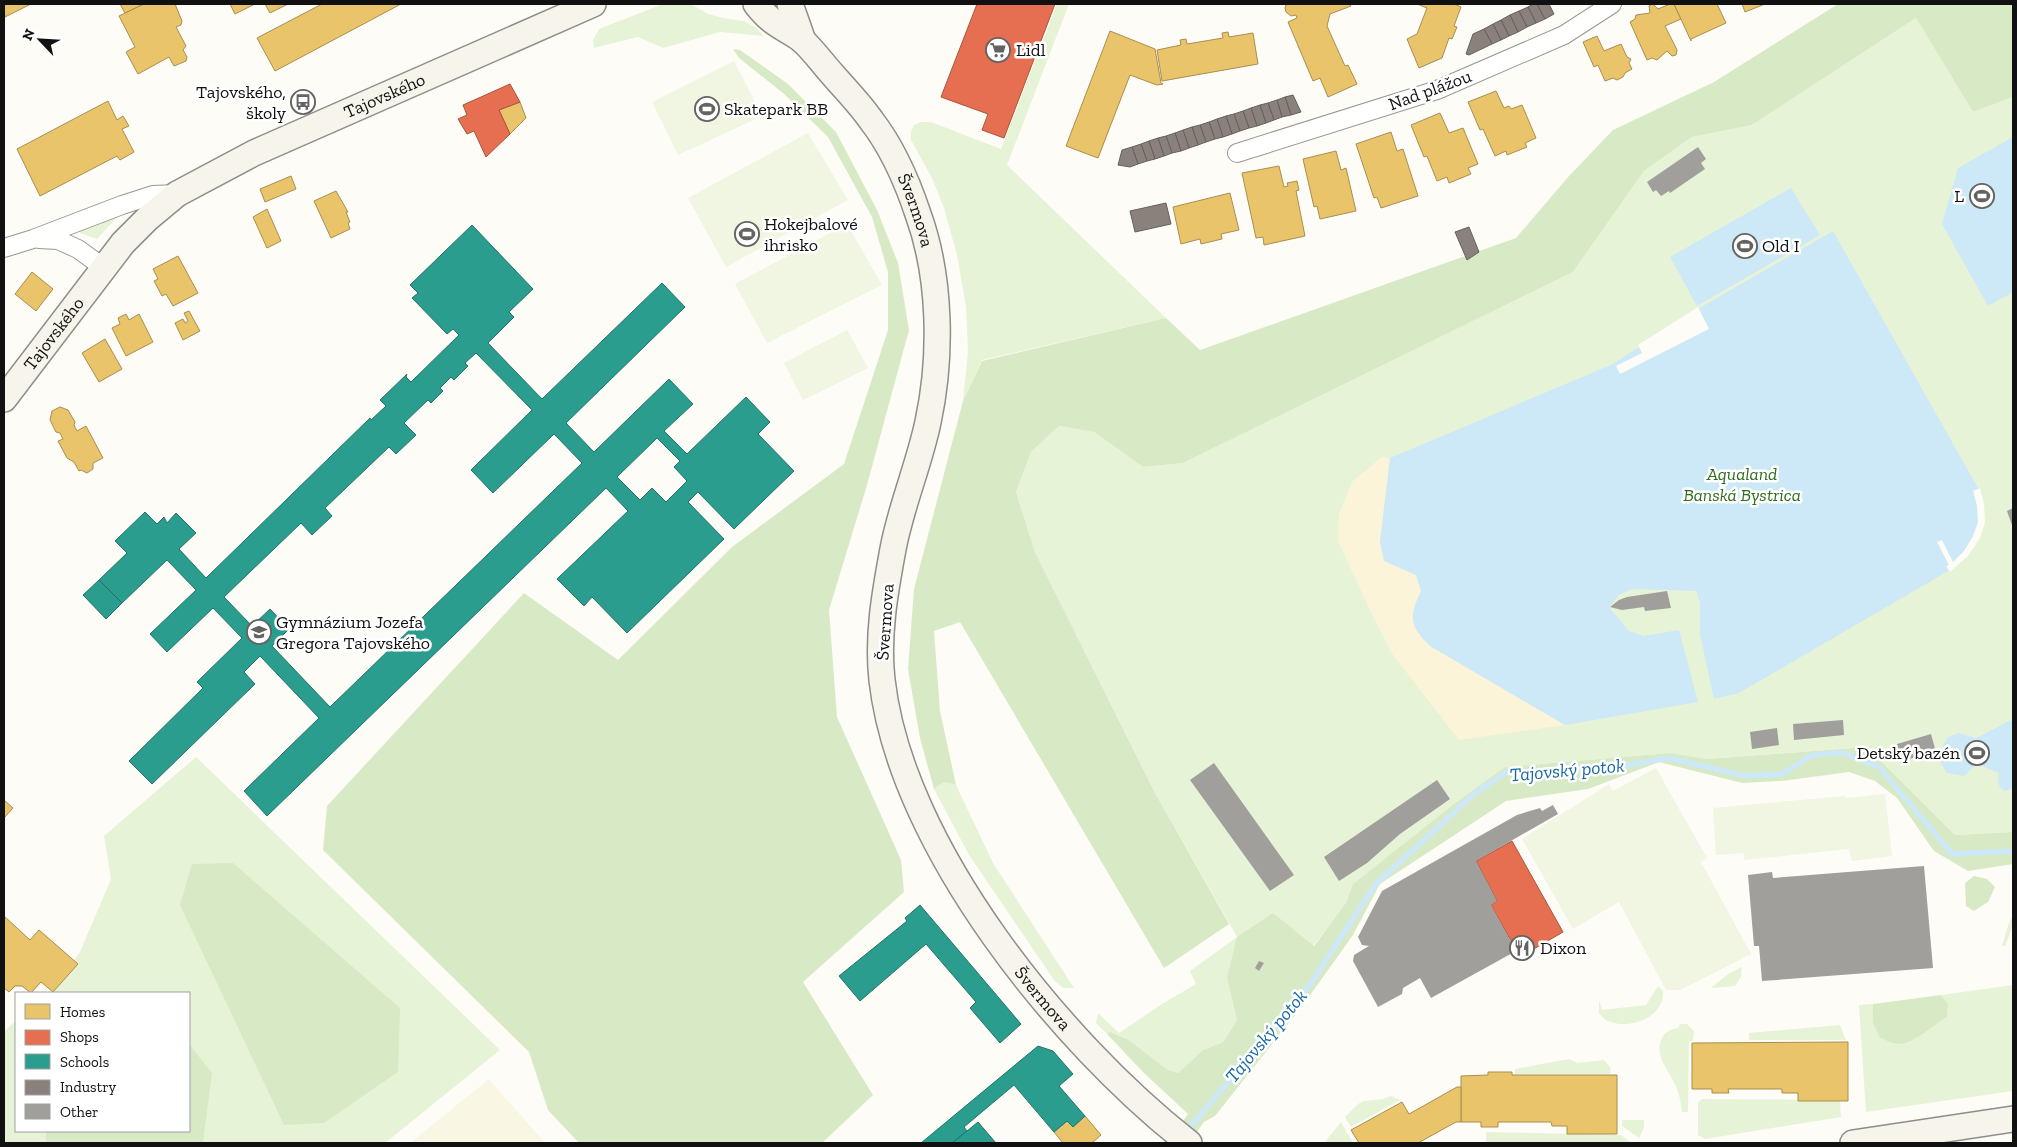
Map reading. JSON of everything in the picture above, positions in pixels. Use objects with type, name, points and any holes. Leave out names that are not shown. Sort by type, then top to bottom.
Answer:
[{"type":"street","name":"Tajovského","points":[[4,399],[123,243],[147,219],[177,194],[254,153],[593,4]]},
{"type":"street","name":"Švermova","points":[[756,4],[768,18],[803,41],[869,116],[885,140],[904,179],[920,217],[930,259],[936,302],[935,378],[928,424],[893,545],[881,626],[882,681],[888,714],[916,800],[941,851],[974,907],[999,942],[1058,1017],[1151,1113],[1181,1138]]},
{"type":"street","name":"Švermova","points":[[790,4],[803,41]]},
{"type":"street","name":"Nad plážou","points":[[1237,153],[1437,90],[1564,34],[1612,4]]},
{"type":"street","name":"Tajovského","points":[[4,248],[130,202],[153,195],[177,194]]},
{"type":"street","name":"Tajovského","points":[[33,239],[58,240],[78,249],[104,268]]},
{"type":"street","points":[[1853,1143],[2013,1119]]},
{"type":"shaded area","points":[[489,1079],[545,1143],[410,1143]]},
{"type":"green space","points":[[663,4],[691,4],[708,14],[744,21],[755,27],[764,36],[720,32],[663,48],[638,37],[594,48],[593,40],[599,29]]},
{"type":"green space","points":[[1057,4],[1069,4],[1007,165],[1166,318],[982,360],[963,401],[968,352],[966,307],[957,255],[944,208],[932,178],[911,140],[911,132],[914,125],[921,122],[931,122],[1001,149]]},
{"type":"green space","points":[[1838,4],[2013,4],[2013,97],[1973,112],[1916,18],[1752,125],[1692,137],[1644,171],[1573,272],[1183,463],[1143,467],[1094,432],[1059,426],[1031,452],[1016,492],[1035,552],[1154,791],[1229,924],[1164,968],[960,622],[934,631],[940,711],[956,785],[944,782],[934,789],[920,738],[908,669],[914,589],[963,401],[982,361],[1166,318],[1200,350],[1516,238],[1569,176],[1613,130],[1714,82]]},
{"type":"green space","name":"Aqualand Banská Bystrica","points":[[1916,18],[1973,112],[2013,97],[2013,832],[1955,835],[1867,747],[1708,759],[1670,753],[1505,767],[1353,884],[1346,904],[1313,946],[1227,978],[1237,1020],[1223,1042],[1203,1050],[1178,1073],[1168,1070],[1129,1040],[1112,1032],[1107,1034],[1096,1023],[1098,1013],[1119,1033],[1196,984],[1190,971],[1237,937],[1154,791],[1035,552],[1016,492],[1031,452],[1059,426],[1094,432],[1143,467],[1183,463],[1573,272],[1644,171],[1692,137],[1752,125]]},
{"type":"green space","points":[[733,49],[740,50],[788,84],[836,132],[877,210],[898,263],[909,330],[867,485],[829,610],[837,717],[901,860],[904,892],[803,982],[873,1095],[822,1143],[579,1143],[548,1110],[529,1052],[323,850],[327,806],[524,593],[618,660],[732,547],[844,464],[888,330],[888,272],[872,217],[828,137],[783,93],[739,58]]},
{"type":"green space","name":"Skatepark BB","points":[[734,61],[762,116],[678,155],[652,102]]},
{"type":"green space","name":"Hokejbalové ihrisko","points":[[808,133],[848,200],[726,267],[688,198]]},
{"type":"green space","points":[[119,215],[97,239],[80,233],[79,230]]},
{"type":"green space","points":[[847,224],[882,285],[767,343],[735,284]]},
{"type":"green space","points":[[847,330],[868,368],[803,400],[784,363]]},
{"type":"green space","points":[[1867,747],[1955,835],[2013,832],[2013,864],[1968,871],[1934,851],[1897,798],[1875,781],[1849,772],[1782,781],[1742,783],[1659,762],[1588,789],[1506,801],[1380,884],[1353,935],[1306,1001],[1215,1116],[1204,1122],[1189,1143],[1168,1143],[1188,1114],[1143,1072],[1107,1034],[1111,1032],[1129,1040],[1168,1070],[1178,1073],[1203,1050],[1223,1042],[1237,1020],[1227,978],[1237,937],[1273,913],[1314,946],[1346,903],[1353,884],[1454,804],[1505,767],[1670,753],[1708,759]]},
{"type":"green space","points":[[196,757],[500,1050],[385,1143],[4,1143],[4,1031],[15,1022],[15,1132],[190,1132],[190,992],[52,992],[80,952],[111,879],[104,836]]},
{"type":"green space","points":[[1656,768],[1707,858],[1701,862],[1751,954],[1680,990],[1666,990],[1619,902],[1573,929],[1522,839],[1609,784],[1613,791]]},
{"type":"green space","points":[[944,782],[956,785],[993,863],[1074,988],[1063,988],[1054,980],[969,855],[934,789]]},
{"type":"green space","points":[[1885,794],[1892,856],[1852,861],[1849,849],[1744,860],[1744,853],[1716,855],[1713,808]]},
{"type":"green space","points":[[233,863],[400,1008],[398,1072],[324,1123],[284,1125],[180,905],[192,864]]},
{"type":"green space","points":[[1974,876],[1987,879],[1995,887],[1988,902],[1974,911],[1966,906],[1965,883]]},
{"type":"green space","points":[[2013,915],[2013,926],[2005,946],[2002,946],[2009,923]]},
{"type":"green space","points":[[1742,967],[1741,977],[1735,986],[1711,988],[1728,974]]},
{"type":"green space","points":[[2013,985],[2013,1091],[1866,1112],[1859,1005],[1873,1004],[1873,1023],[1915,1039],[1931,1026],[1947,1017],[1948,1004],[1941,995]]},
{"type":"green space","points":[[1658,986],[1663,991],[1662,1002],[1652,1015],[1646,1019],[1630,1024],[1622,1024],[1605,1020],[1599,1013],[1599,1000],[1602,1010],[1646,1005]]},
{"type":"green space","points":[[1941,995],[1948,1004],[1947,1017],[1918,1037],[1905,1043],[1892,1043],[1880,1038],[1873,1023],[1873,1004]]},
{"type":"green space","points":[[1680,1024],[1687,1024],[1694,1031],[1693,1041],[1689,1041],[1688,1112],[1682,1112],[1678,1092],[1661,1058],[1660,1052],[1662,1038],[1669,1031],[1678,1028]]},
{"type":"green space","points":[[1840,1025],[1846,1040],[1749,1040],[1749,1033]]},
{"type":"green space","points":[[190,1045],[212,1073],[203,1143],[46,1143],[46,1132],[190,1132]]},
{"type":"green space","points":[[1569,1059],[1577,1063],[1604,1060],[1611,1068],[1610,1074],[1515,1074],[1515,1069]]},
{"type":"green space","points":[[1391,1096],[1400,1100],[1351,1127],[1345,1117],[1358,1104],[1364,1101]]},
{"type":"green space","points":[[1702,1099],[1840,1100],[1841,1117],[1705,1139],[1698,1135],[1698,1103]]},
{"type":"green space","points":[[1622,1120],[1644,1120],[1644,1128],[1639,1138],[1622,1126]]},
{"type":"green space","points":[[1341,1122],[1353,1143],[1324,1143]]},
{"type":"green space","points":[[1486,1132],[1621,1135],[1630,1142],[1486,1143]]},
{"type":"sand","points":[[1382,457],[1390,458],[1380,542],[1384,561],[1416,575],[1421,591],[1414,607],[1430,646],[1565,725],[1459,740],[1393,655],[1338,541],[1339,514],[1352,482]]},
{"type":"water","name":"L","points":[[2013,137],[2013,292],[1988,306],[1942,224],[1958,168]]},
{"type":"water","name":"Old I","points":[[1791,188],[1820,235],[1697,306],[1670,257]]},
{"type":"water","points":[[1833,231],[1978,488],[1982,504],[1983,522],[1955,567],[1739,693],[1714,699],[1700,634],[1700,602],[1696,591],[1632,589],[1619,595],[1609,607],[1629,631],[1644,636],[1679,630],[1698,702],[1565,725],[1430,646],[1418,633],[1413,621],[1414,608],[1421,591],[1416,575],[1384,561],[1380,542],[1390,458],[1613,364],[1696,310]]},
{"type":"water","name":"Detský bazén","points":[[2011,720],[2013,721],[2013,788],[2005,791],[2002,789],[1998,778],[1999,773],[1977,764],[1964,776],[1947,773],[1939,760],[1942,747],[1948,737],[1959,733],[1976,738]]},
{"type":"pier","points":[[1698,307],[1709,329],[1620,374],[1616,366],[1642,353],[1638,345]]},
{"type":"pier","points":[[1980,488],[1984,504],[1985,522],[1980,538],[1968,556],[1950,572],[1946,566],[1949,565],[1937,542],[1942,540],[1953,562],[1964,551],[1973,536],[1978,522],[1977,506],[1973,491]]},
{"type":"building: Homes","points":[[4,4],[31,4],[5,17]]},
{"type":"building: Homes","points":[[120,4],[144,4],[125,13]]},
{"type":"building: Homes","points":[[144,4],[175,4],[182,21],[181,25],[176,27],[186,46],[183,50],[187,57],[186,61],[174,66],[169,57],[138,74],[126,52],[135,47],[119,16]]},
{"type":"building: Homes","points":[[230,4],[255,4],[235,14]]},
{"type":"building: Homes","points":[[265,4],[288,4],[270,13]]},
{"type":"building: Homes","points":[[322,4],[401,4],[275,71],[257,38]]},
{"type":"building: Homes","points":[[1286,4],[1350,4],[1351,6],[1330,14],[1327,26],[1345,66],[1348,65],[1357,84],[1328,97],[1320,78],[1313,81],[1288,22],[1297,18],[1296,15],[1291,16],[1286,12]]},
{"type":"building: Homes","points":[[1417,4],[1454,4],[1461,7],[1454,26],[1457,27],[1452,39],[1449,38],[1442,58],[1419,68],[1407,39],[1417,34],[1427,8]]},
{"type":"building: Homes","points":[[1653,4],[1658,9],[1674,4],[1681,19],[1665,26],[1677,50],[1676,55],[1672,56],[1667,51],[1657,60],[1652,58],[1647,60],[1630,22],[1635,19],[1636,15],[1650,13],[1649,6]]},
{"type":"building: Homes","points":[[1674,4],[1717,4],[1726,23],[1691,39],[1691,41]]},
{"type":"building: Homes","points":[[1742,4],[1765,4],[1745,12]]},
{"type":"building: Homes","points":[[1110,31],[1155,49],[1161,83],[1163,84],[1157,85],[1130,75],[1098,158],[1066,146]]},
{"type":"building: Homes","points":[[1228,32],[1229,37],[1253,33],[1258,64],[1162,81],[1157,50],[1181,45],[1180,40],[1186,39],[1187,44],[1223,38],[1222,33]]},
{"type":"building: Homes","points":[[1597,36],[1604,51],[1621,44],[1627,57],[1631,59],[1629,63],[1632,69],[1625,73],[1623,77],[1617,80],[1613,78],[1605,81],[1598,65],[1594,67],[1583,42]]},
{"type":"building: Homes","points":[[1496,91],[1504,108],[1509,106],[1511,109],[1522,105],[1536,138],[1525,143],[1527,147],[1507,155],[1506,151],[1495,156],[1483,129],[1480,130],[1468,102]]},
{"type":"building: Homes","points":[[108,101],[117,120],[123,116],[129,126],[122,129],[134,152],[120,160],[117,156],[40,196],[17,149]]},
{"type":"building: Homes","points":[[520,102],[526,118],[510,134],[499,110]]},
{"type":"building: Homes","points":[[1440,113],[1449,133],[1463,128],[1478,164],[1468,168],[1471,174],[1449,183],[1447,177],[1437,181],[1427,156],[1424,157],[1411,125]]},
{"type":"building: Homes","points":[[1391,132],[1397,151],[1403,149],[1418,196],[1381,208],[1377,197],[1374,198],[1356,144]]},
{"type":"building: Homes","points":[[1336,151],[1341,170],[1346,168],[1356,211],[1320,219],[1317,206],[1314,207],[1303,159]]},
{"type":"building: Homes","points":[[1279,166],[1284,187],[1288,186],[1287,183],[1297,181],[1299,190],[1296,191],[1305,236],[1264,245],[1263,237],[1256,238],[1242,173]]},
{"type":"building: Homes","points":[[291,176],[296,189],[265,202],[260,189]]},
{"type":"building: Homes","points":[[336,191],[348,212],[346,212],[350,222],[348,223],[350,229],[331,238],[314,201]]},
{"type":"building: Homes","points":[[1230,193],[1239,230],[1221,234],[1222,239],[1201,244],[1200,239],[1181,244],[1173,207]]},
{"type":"building: Homes","points":[[267,209],[281,241],[267,248],[253,217]]},
{"type":"building: Homes","points":[[178,256],[198,293],[173,306],[166,294],[162,296],[154,281],[158,279],[153,269]]},
{"type":"building: Homes","points":[[32,272],[53,289],[36,311],[15,294]]},
{"type":"building: Homes","points":[[189,311],[200,331],[183,340],[175,323],[183,319],[185,323],[188,321],[184,313]]},
{"type":"building: Homes","points":[[126,314],[129,320],[139,314],[153,342],[126,356],[112,328],[120,324],[118,318]]},
{"type":"building: Homes","points":[[105,339],[122,369],[99,382],[82,353]]},
{"type":"building: Homes","points":[[60,407],[68,410],[75,422],[74,425],[77,431],[86,426],[103,458],[93,463],[93,469],[87,473],[79,471],[74,462],[67,458],[58,441],[63,439],[60,433],[56,432],[50,420],[52,411]]},
{"type":"building: Homes","points":[[4,800],[13,808],[4,818]]},
{"type":"building: Homes","points":[[4,916],[30,940],[39,930],[78,964],[53,992],[41,982],[32,992],[22,986],[15,986],[9,992],[4,988]]},
{"type":"building: Homes","points":[[1848,1042],[1848,1101],[1798,1101],[1798,1093],[1782,1093],[1782,1089],[1728,1089],[1729,1093],[1712,1093],[1712,1089],[1692,1089],[1692,1043]]},
{"type":"building: Homes","points":[[1488,1072],[1512,1072],[1512,1075],[1617,1075],[1617,1134],[1567,1134],[1567,1126],[1552,1126],[1551,1122],[1498,1122],[1498,1127],[1481,1127],[1481,1122],[1461,1122],[1461,1076],[1488,1075]]},
{"type":"building: Homes","points":[[1457,1087],[1461,1087],[1461,1122],[1456,1122],[1418,1143],[1359,1143],[1351,1130],[1402,1102],[1409,1114]]},
{"type":"building: Homes","points":[[1085,1116],[1101,1135],[1092,1143],[1063,1143],[1054,1132],[1067,1121],[1073,1127]]},
{"type":"building: Shops","name":"Lidl","points":[[977,4],[1055,4],[1004,138],[982,130],[988,114],[941,97]]},
{"type":"building: Shops","points":[[510,84],[520,102],[499,110],[510,134],[486,157],[474,131],[467,134],[458,119],[467,115],[463,105]]},
{"type":"building: Shops","points":[[1512,841],[1563,932],[1520,957],[1491,905],[1497,901],[1476,861]]},
{"type":"building: Schools","points":[[472,225],[533,289],[509,312],[514,317],[488,343],[542,399],[662,283],[685,307],[566,423],[594,452],[669,379],[693,404],[664,431],[687,454],[746,397],[770,422],[758,434],[794,471],[734,529],[698,492],[688,502],[724,539],[627,633],[592,597],[584,606],[557,579],[628,511],[606,488],[267,816],[244,791],[319,718],[260,656],[244,672],[255,684],[152,784],[129,761],[203,688],[197,682],[242,638],[213,608],[167,652],[150,634],[196,590],[167,560],[122,603],[99,580],[127,553],[115,541],[145,512],[157,524],[164,517],[167,523],[176,513],[196,533],[179,549],[206,578],[370,418],[371,420],[386,406],[380,400],[407,374],[406,377],[411,382],[459,335],[453,329],[447,334],[412,298],[418,293],[410,285]],"holes":[[[476,353],[532,410],[471,470],[493,493],[554,434],[582,463],[330,707],[272,646],[289,629],[270,609],[252,626],[224,597],[301,523],[312,535],[332,516],[325,508],[389,447],[396,454],[416,435],[404,423],[428,400],[431,403],[443,391],[440,388],[451,377],[454,380],[468,366],[465,363]],[[657,438],[680,461],[674,467],[687,481],[666,502],[652,488],[640,500],[617,477]]]},
{"type":"building: Schools","points":[[99,580],[122,603],[106,619],[83,595]]},
{"type":"building: Schools","points":[[920,905],[1021,1024],[1000,1043],[970,1008],[976,1002],[926,944],[860,1001],[839,976],[907,921],[905,918]]},
{"type":"building: Schools","points":[[1038,1046],[1053,1051],[1073,1074],[1059,1086],[1085,1116],[1073,1127],[1067,1121],[1054,1132],[1014,1085],[964,1127],[967,1131],[952,1143],[921,1143]]},
{"type":"building: Schools","points":[[978,1122],[996,1143],[952,1143],[967,1131]]},
{"type":"building: Industry","points":[[1537,4],[1545,19],[1536,23],[1528,7]]},
{"type":"building: Industry","points":[[1537,4],[1549,4],[1554,14],[1545,19]]},
{"type":"building: Industry","points":[[1528,7],[1536,23],[1527,27],[1519,11]]},
{"type":"building: Industry","points":[[1519,11],[1527,27],[1518,32],[1510,15]]},
{"type":"building: Industry","points":[[1510,15],[1518,32],[1509,36],[1501,20]]},
{"type":"building: Industry","points":[[1501,20],[1509,36],[1501,40],[1493,24]]},
{"type":"building: Industry","points":[[1493,24],[1501,40],[1492,44],[1484,29]]},
{"type":"building: Industry","points":[[1484,29],[1492,44],[1469,55],[1466,54],[1473,34]]},
{"type":"building: Industry","points":[[1293,95],[1301,112],[1291,115],[1285,97]]},
{"type":"building: Industry","points":[[1285,97],[1291,115],[1282,117],[1277,100]]},
{"type":"building: Industry","points":[[1277,100],[1282,117],[1274,120],[1268,103]]},
{"type":"building: Industry","points":[[1268,103],[1274,120],[1266,123],[1260,105]]},
{"type":"building: Industry","points":[[1260,105],[1266,123],[1257,126],[1251,108]]},
{"type":"building: Industry","points":[[1251,108],[1257,126],[1249,128],[1243,111]]},
{"type":"building: Industry","points":[[1243,111],[1249,128],[1240,131],[1234,114]]},
{"type":"building: Industry","points":[[1234,114],[1240,131],[1232,134],[1226,116]]},
{"type":"building: Industry","points":[[1226,116],[1232,134],[1223,137],[1217,119]]},
{"type":"building: Industry","points":[[1217,119],[1223,137],[1215,139],[1209,122]]},
{"type":"building: Industry","points":[[1209,122],[1215,139],[1206,142],[1200,125]]},
{"type":"building: Industry","points":[[1200,125],[1206,142],[1198,145],[1192,127]]},
{"type":"building: Industry","points":[[1192,127],[1198,145],[1189,148],[1183,130]]},
{"type":"building: Industry","points":[[1183,130],[1189,148],[1181,151],[1175,133]]},
{"type":"building: Industry","points":[[1175,133],[1181,151],[1172,153],[1166,136]]},
{"type":"building: Industry","points":[[1166,136],[1172,153],[1164,156],[1158,138]]},
{"type":"building: Industry","points":[[1158,138],[1164,156],[1155,159],[1149,141]]},
{"type":"building: Industry","points":[[1149,141],[1155,159],[1147,161],[1141,144]]},
{"type":"building: Industry","points":[[1141,144],[1147,161],[1138,164],[1132,147]]},
{"type":"building: Industry","points":[[1132,147],[1138,164],[1130,167],[1118,165],[1122,150]]},
{"type":"building: Industry","points":[[1166,203],[1171,224],[1135,232],[1130,211]]},
{"type":"building: Industry","points":[[1469,227],[1479,252],[1467,260],[1455,232]]},
{"type":"building: Other","points":[[1698,147],[1706,159],[1701,163],[1705,169],[1670,193],[1669,191],[1661,196],[1656,190],[1653,192],[1647,182]]},
{"type":"building: Other","points":[[2013,508],[2013,528],[2007,511]]},
{"type":"building: Other","points":[[1667,591],[1671,608],[1645,611],[1644,607],[1622,610],[1610,607],[1627,597]]},
{"type":"building: Other","points":[[1843,720],[1844,735],[1794,740],[1793,724]]},
{"type":"building: Other","points":[[1777,728],[1779,745],[1752,749],[1750,732]]},
{"type":"building: Other","points":[[1931,734],[1937,756],[1925,759],[1923,755],[1902,761],[1897,744]]},
{"type":"building: Other","points":[[1214,763],[1294,875],[1270,891],[1190,780]]},
{"type":"building: Other","points":[[1437,780],[1450,799],[1400,834],[1367,863],[1339,881],[1324,857]]},
{"type":"building: Other","points":[[1553,805],[1558,814],[1476,861],[1497,901],[1491,905],[1516,951],[1431,998],[1420,978],[1403,988],[1402,994],[1378,1007],[1353,961],[1354,955],[1369,946],[1362,945],[1358,937],[1382,891],[1517,815],[1540,808],[1542,811]]},
{"type":"building: Other","points":[[1924,866],[1933,968],[1762,981],[1759,946],[1754,946],[1748,875],[1772,872],[1773,878]]},
{"type":"building: Other","points":[[1259,961],[1264,963],[1259,971],[1255,968]]},
{"type":"waterway","name":"Tajovský potok","points":[[1186,1132],[1311,983],[1375,885],[1474,794],[1507,772],[1605,769],[1668,758],[1745,776],[1782,774],[1812,755],[1843,753],[1879,767],[1952,854],[2013,851]]},
{"type":"place","name":"Lidl","points":[[998,50]]},
{"type":"place","name":"Tajovského, školy","points":[[303,102]]},
{"type":"place","name":"Skatepark BB","points":[[707,109]]},
{"type":"place","name":"L","points":[[1982,196]]},
{"type":"place","name":"Hokejbalové ihrisko","points":[[747,234]]},
{"type":"place","name":"Old I","points":[[1745,246]]},
{"type":"place","name":"Gymnázium Jozefa Gregora Tajovského","points":[[259,632]]},
{"type":"place","name":"Detský bazén","points":[[1977,753]]},
{"type":"place","name":"Dixon","points":[[1522,948]]}]
